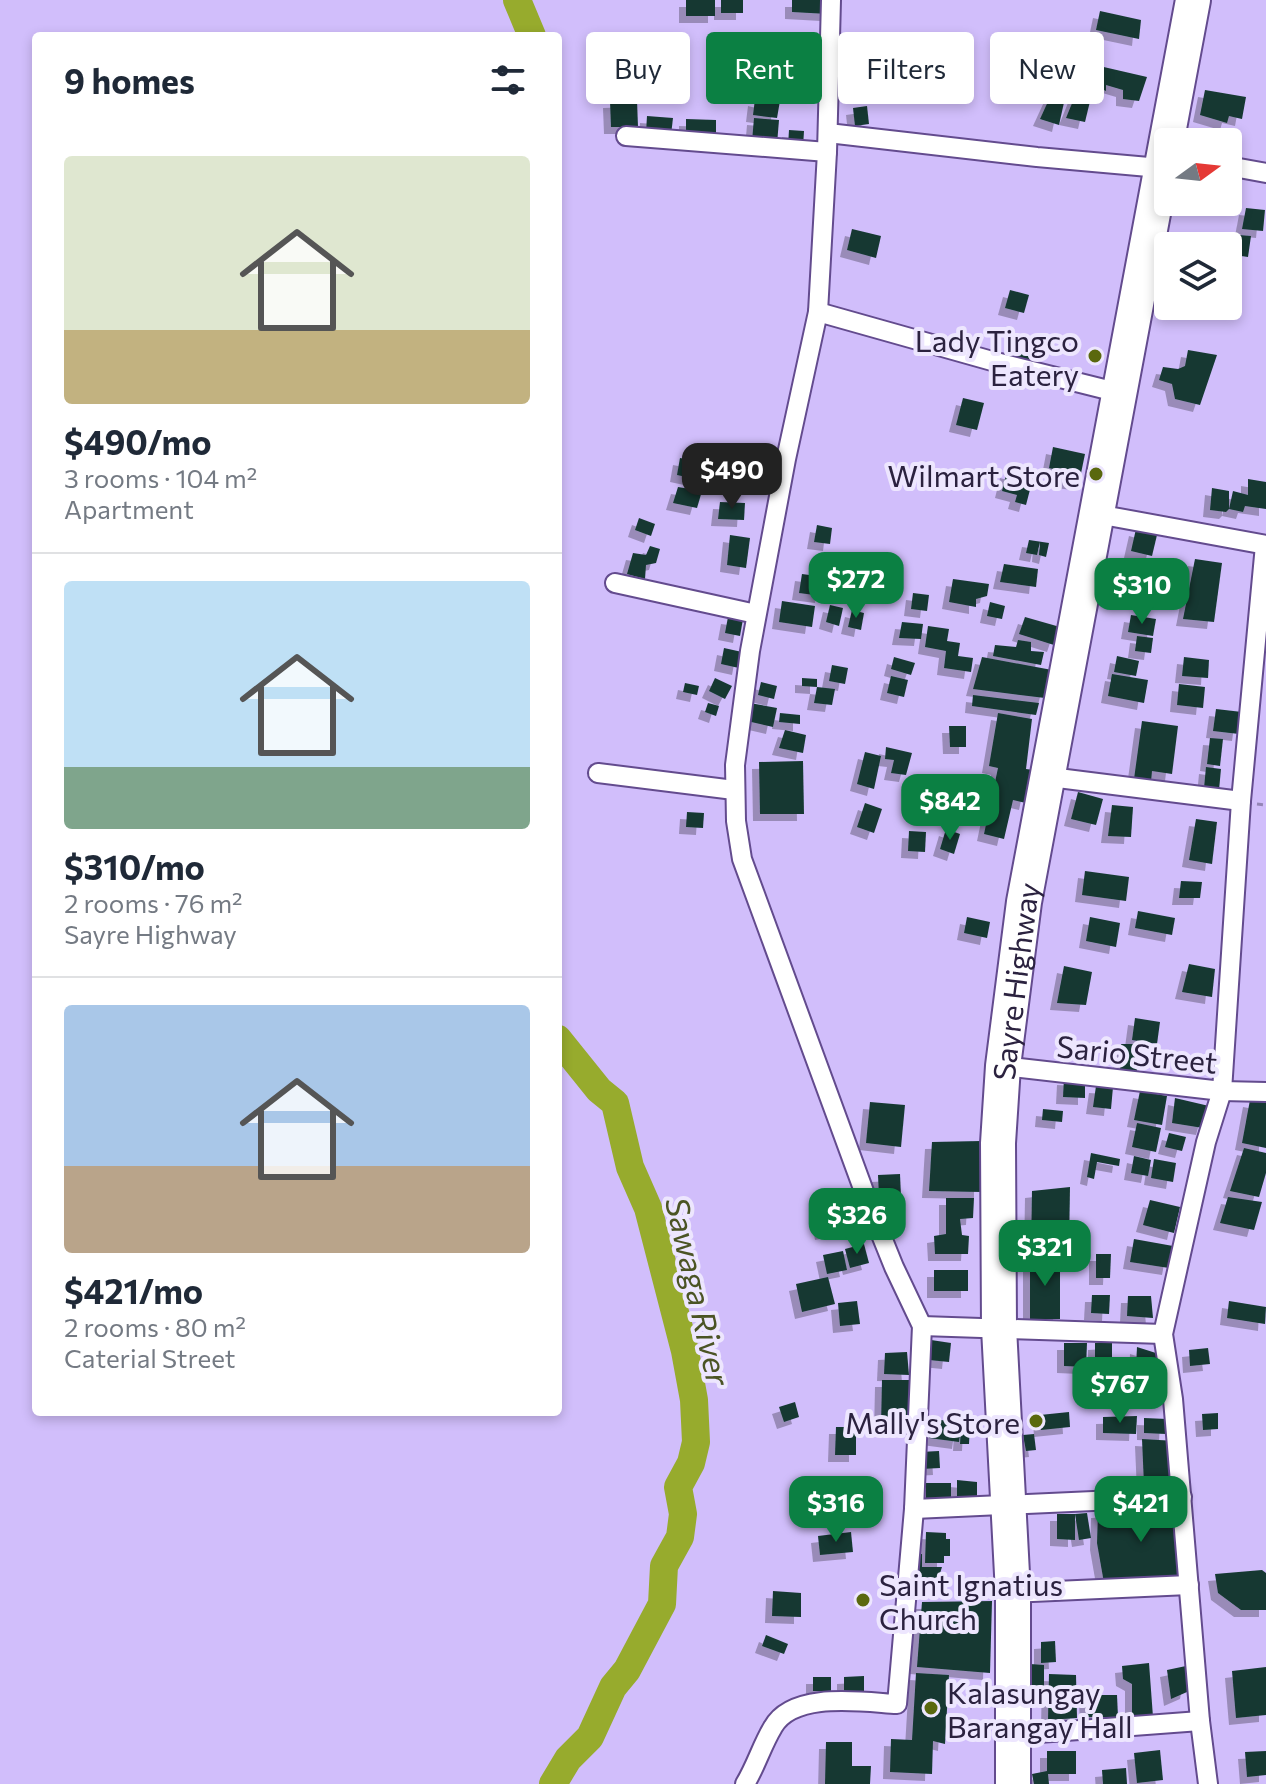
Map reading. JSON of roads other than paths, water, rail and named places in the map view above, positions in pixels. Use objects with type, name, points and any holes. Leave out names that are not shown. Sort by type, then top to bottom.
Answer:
[{"type":"highway","name":"Sayre Highway","points":[[1170,128],[1193,0]]},
{"type":"highway","name":"Sayre Highway","points":[[1013,1784],[1013,1593],[999,1328],[998,1143],[1003,1066],[1024,902],[1050,777],[1154,211]]},
{"type":"street","points":[[745,1784],[773,1727],[782,1714],[794,1707],[828,1702],[897,1704],[914,1509],[922,1326],[869,1205],[742,859],[734,790],[756,614],[818,312],[831,0]]},
{"type":"street","points":[[626,136],[827,143],[1021,156],[1154,158]]},
{"type":"street","points":[[1242,169],[1266,173]]},
{"type":"street","points":[[818,312],[1120,393]]},
{"type":"street","points":[[1097,514],[1266,545],[1241,801],[1222,1091],[1206,1142],[1163,1334],[1173,1399],[1208,1784]]},
{"type":"street","points":[[615,583],[756,614]]},
{"type":"street","points":[[598,773],[734,790]]},
{"type":"street","points":[[1050,777],[1241,801]]},
{"type":"street","name":"Sario Street","points":[[1003,1066],[1222,1091],[1266,1092]]},
{"type":"street","points":[[922,1326],[1163,1334]]},
{"type":"street","points":[[914,1509],[1182,1497]]},
{"type":"street","points":[[1013,1593],[1189,1585]]},
{"type":"street","points":[[1013,1735],[1200,1721]]},
{"type":"waterway","name":"Sawaga River","points":[[517,0],[530,32]]},
{"type":"waterway","name":"Sawaga River","points":[[553,1784],[568,1759],[590,1737],[613,1687],[627,1670],[662,1604],[664,1566],[680,1537],[683,1514],[678,1487],[691,1463],[696,1442],[694,1400],[685,1351],[648,1208],[630,1167],[615,1103],[599,1090],[562,1044]]},
{"type":"place","name":"Lady Tingco Eatery","points":[[1095,356]]},
{"type":"place","name":"Wilmart Store","points":[[1096,474]]},
{"type":"place","name":"Mally's Store","points":[[1036,1421]]},
{"type":"place","name":"Saint Ignatius Church","points":[[863,1600]]},
{"type":"place","name":"Kalasungay Barangay Hall","points":[[931,1708]]}]
